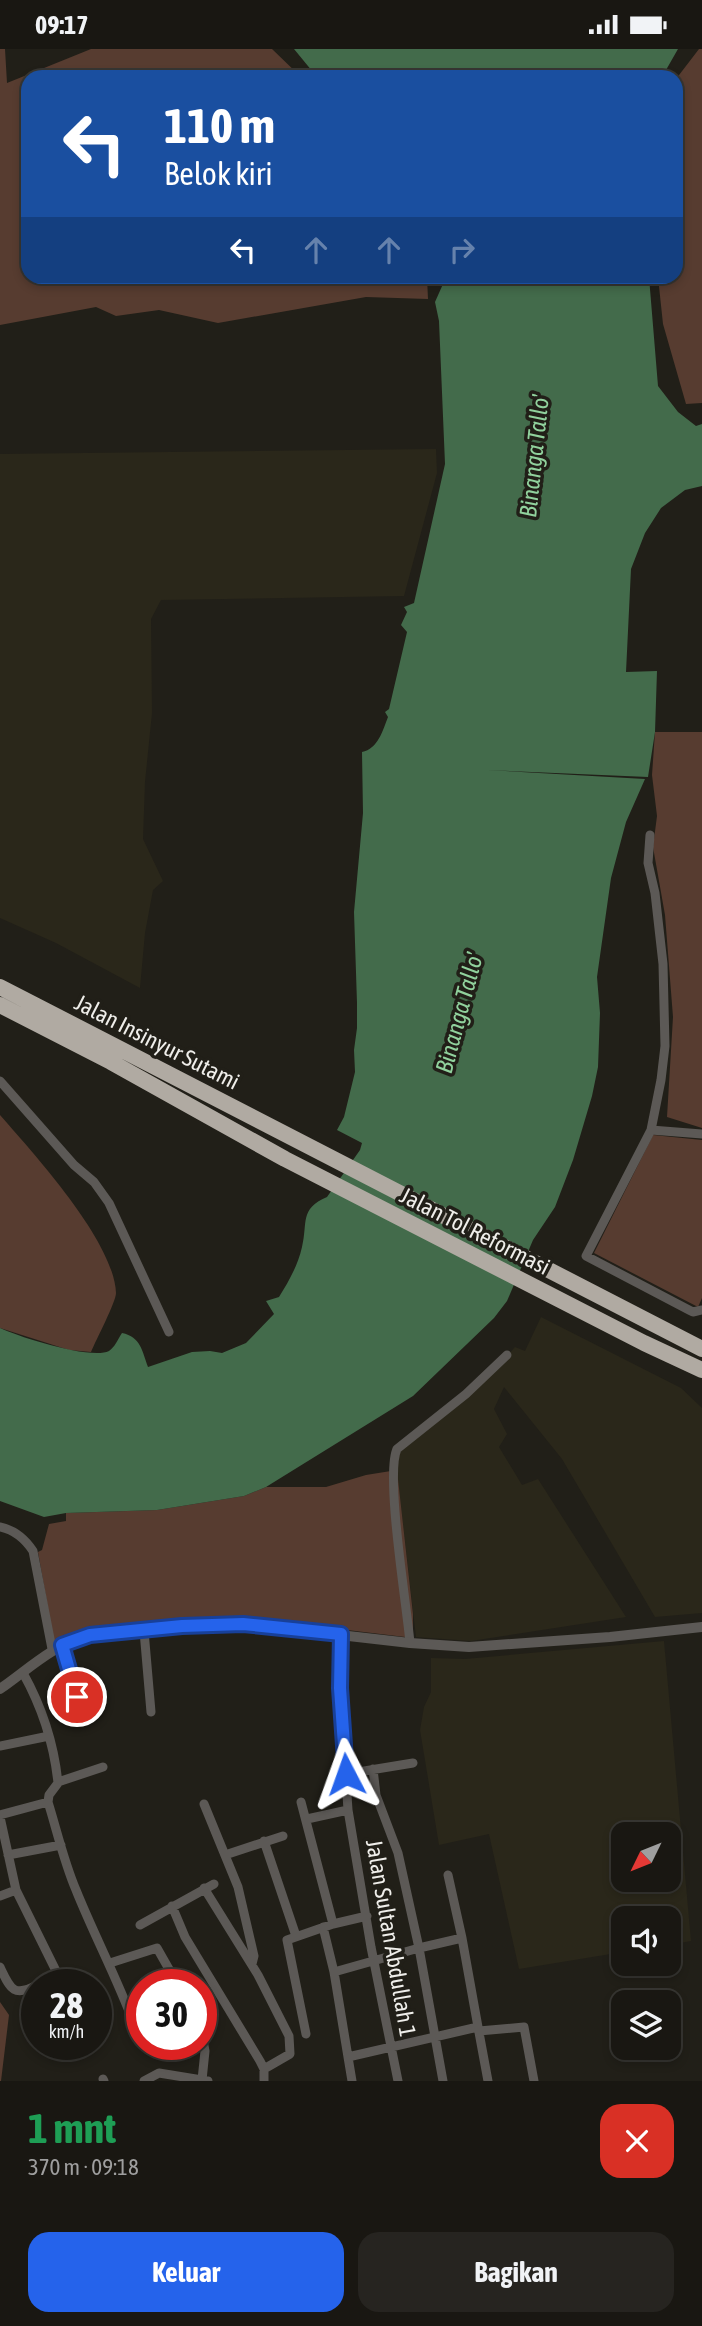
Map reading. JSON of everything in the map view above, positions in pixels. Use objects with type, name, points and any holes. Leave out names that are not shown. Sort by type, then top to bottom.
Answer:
[{"type":"highway","points":[[0,975],[54,1015]]},
{"type":"highway","name":"Jalan Insinyur Sutami","points":[[0,987],[293,1137]]},
{"type":"highway","name":"Jalan Insinyur Sutami","points":[[0,1005],[111,1062],[285,1159]]},
{"type":"highway","name":"Jalan Tol Reformasi","points":[[293,1137],[622,1307]]},
{"type":"highway","name":"Jalan Tol Reformasi","points":[[285,1159],[644,1343]]},
{"type":"highway","points":[[622,1307],[702,1338]]},
{"type":"highway","points":[[622,1307],[702,1349]]},
{"type":"highway","points":[[644,1343],[702,1370]]},
{"type":"highway","points":[[644,1343],[702,1383]]},
{"type":"street","points":[[650,835],[648,863],[655,893],[663,964],[665,1029],[661,1080],[651,1130],[586,1257],[693,1312],[702,1310]]},
{"type":"street","points":[[0,1081],[74,1165],[101,1191],[169,1332]]},
{"type":"street","points":[[651,1130],[702,1134]]},
{"type":"street","points":[[410,1643],[395,1487],[396,1451],[466,1395],[507,1355]]},
{"type":"street","points":[[0,1527],[14,1531],[33,1552],[57,1647],[77,1697]]},
{"type":"street","points":[[0,1689],[57,1647],[90,1635],[182,1626],[243,1624],[469,1647],[702,1627]]},
{"type":"street","points":[[144,1631],[151,1712]]},
{"type":"street","name":"Jalan Sultan Abdullah 1","points":[[341,1634],[340,1688],[348,1809],[398,2081]]},
{"type":"street","points":[[23,1673],[36,1697],[50,1736],[58,1782]]},
{"type":"street","points":[[0,1746],[50,1736]]},
{"type":"street","points":[[346,1774],[413,1763]]},
{"type":"street","points":[[103,1767],[58,1782],[49,1795],[48,1802],[76,1890],[126,2004]]},
{"type":"street","points":[[373,1769],[376,1795],[398,1853],[419,1948],[443,2081]]},
{"type":"street","points":[[48,1802],[0,1816],[6,1862],[16,1890],[56,1969]]},
{"type":"street","points":[[301,1802],[307,1819],[328,1926],[352,2081]]},
{"type":"street","points":[[204,1804],[238,1887],[254,1955],[252,1963]]},
{"type":"street","points":[[307,1819],[348,1809]]},
{"type":"street","points":[[225,1855],[283,1836]]},
{"type":"street","points":[[264,1841],[296,1936]]},
{"type":"street","points":[[6,1862],[61,1845]]},
{"type":"street","points":[[448,1875],[488,2081]]},
{"type":"street","points":[[140,1925],[214,1884]]},
{"type":"street","points":[[204,1888],[252,1963],[289,2039],[290,2054],[264,2069]]},
{"type":"street","points":[[0,1896],[16,1890]]},
{"type":"street","points":[[172,1906],[185,1937],[251,2044],[264,2069],[264,2081]]},
{"type":"street","points":[[306,2034],[286,1943],[288,1939],[367,1916]]},
{"type":"street","points":[[334,1972],[462,1938]]},
{"type":"street","points":[[110,1963],[157,1948],[169,1969]]},
{"type":"street","points":[[0,1967],[14,1989],[21,1990]]},
{"type":"street","points":[[348,2057],[433,2036],[478,2029],[524,2027],[534,2081]]},
{"type":"street","points":[[144,2081],[159,2073],[205,2080],[205,2060]]},
{"type":"shaded area","points":[[0,49],[5,49],[7,83],[21,77],[21,284],[427,284],[428,299],[366,297],[218,323],[159,310],[116,316],[96,307],[0,325]]},
{"type":"shaded area","points":[[91,49],[272,49],[294,70],[39,70]]},
{"type":"shaded area","points":[[699,49],[702,49],[702,403],[686,404],[663,324],[659,284],[683,284],[683,70]]},
{"type":"shaded area","points":[[436,449],[437,473],[404,596],[161,600],[151,619],[152,713],[143,839],[163,881],[153,890],[145,933],[140,988],[56,943],[0,918],[0,454]]},
{"type":"shaded area","points":[[655,732],[702,732],[702,1128],[667,1117],[673,1017],[665,915],[653,847],[657,816],[652,775]]},
{"type":"shaded area","points":[[0,1115],[70,1199],[102,1249],[112,1272],[115,1298],[91,1352],[69,1350],[0,1328]]},
{"type":"shaded area","points":[[653,1135],[702,1140],[702,1298],[698,1307],[594,1253]]},
{"type":"shaded area","points":[[541,1317],[681,1388],[702,1408],[702,1613],[655,1617],[562,1459],[504,1387],[494,1409],[507,1434],[499,1447],[522,1485],[538,1479],[626,1617],[471,1641],[416,1637],[396,1463],[399,1453],[478,1388],[515,1347],[525,1351]]},
{"type":"shaded area","points":[[397,1470],[413,1634],[405,1637],[273,1621],[215,1618],[78,1633],[54,1642],[38,1552],[42,1550],[49,1524],[66,1521],[66,1513],[157,1510],[244,1496],[266,1487],[326,1487],[366,1475]]},
{"type":"shaded area","points":[[664,1641],[680,1822],[611,1822],[611,1892],[681,1892],[681,1830],[691,1941],[681,1943],[681,1906],[611,1906],[611,1954],[519,1969],[489,1834],[439,1845],[420,1730],[424,1707],[431,1692],[431,1658],[465,1659]]},
{"type":"shaded area","points":[[0,2002],[9,2015],[1,2081],[0,2081]]},
{"type":"water","points":[[294,49],[678,49],[666,70],[311,70]]},
{"type":"water","name":"Binanga Tallo'","points":[[443,284],[650,284],[658,386],[678,412],[696,426],[702,424],[702,486],[685,490],[661,508],[645,533],[631,569],[626,672],[657,671],[655,732],[648,777],[486,770],[645,779],[626,822],[611,878],[597,977],[600,1013],[598,1067],[573,1160],[555,1207],[533,1240],[507,1301],[494,1318],[413,1396],[266,1487],[244,1496],[157,1510],[66,1513],[44,1517],[0,1501],[0,1328],[38,1342],[100,1353],[109,1351],[122,1333],[137,1341],[148,1367],[192,1352],[222,1353],[246,1343],[274,1314],[266,1301],[279,1297],[293,1273],[302,1247],[308,1212],[327,1197],[360,1150],[362,1143],[337,1130],[344,1117],[355,1072],[357,1003],[354,912],[363,813],[362,752],[376,743],[388,717],[385,712],[389,709],[407,632],[401,625],[407,612],[404,607],[414,603],[445,464],[439,321],[435,302]]},
{"type":"route","points":[[77,1697],[62,1645],[90,1635],[182,1626],[243,1624],[341,1634],[340,1688],[346,1774]]}]
